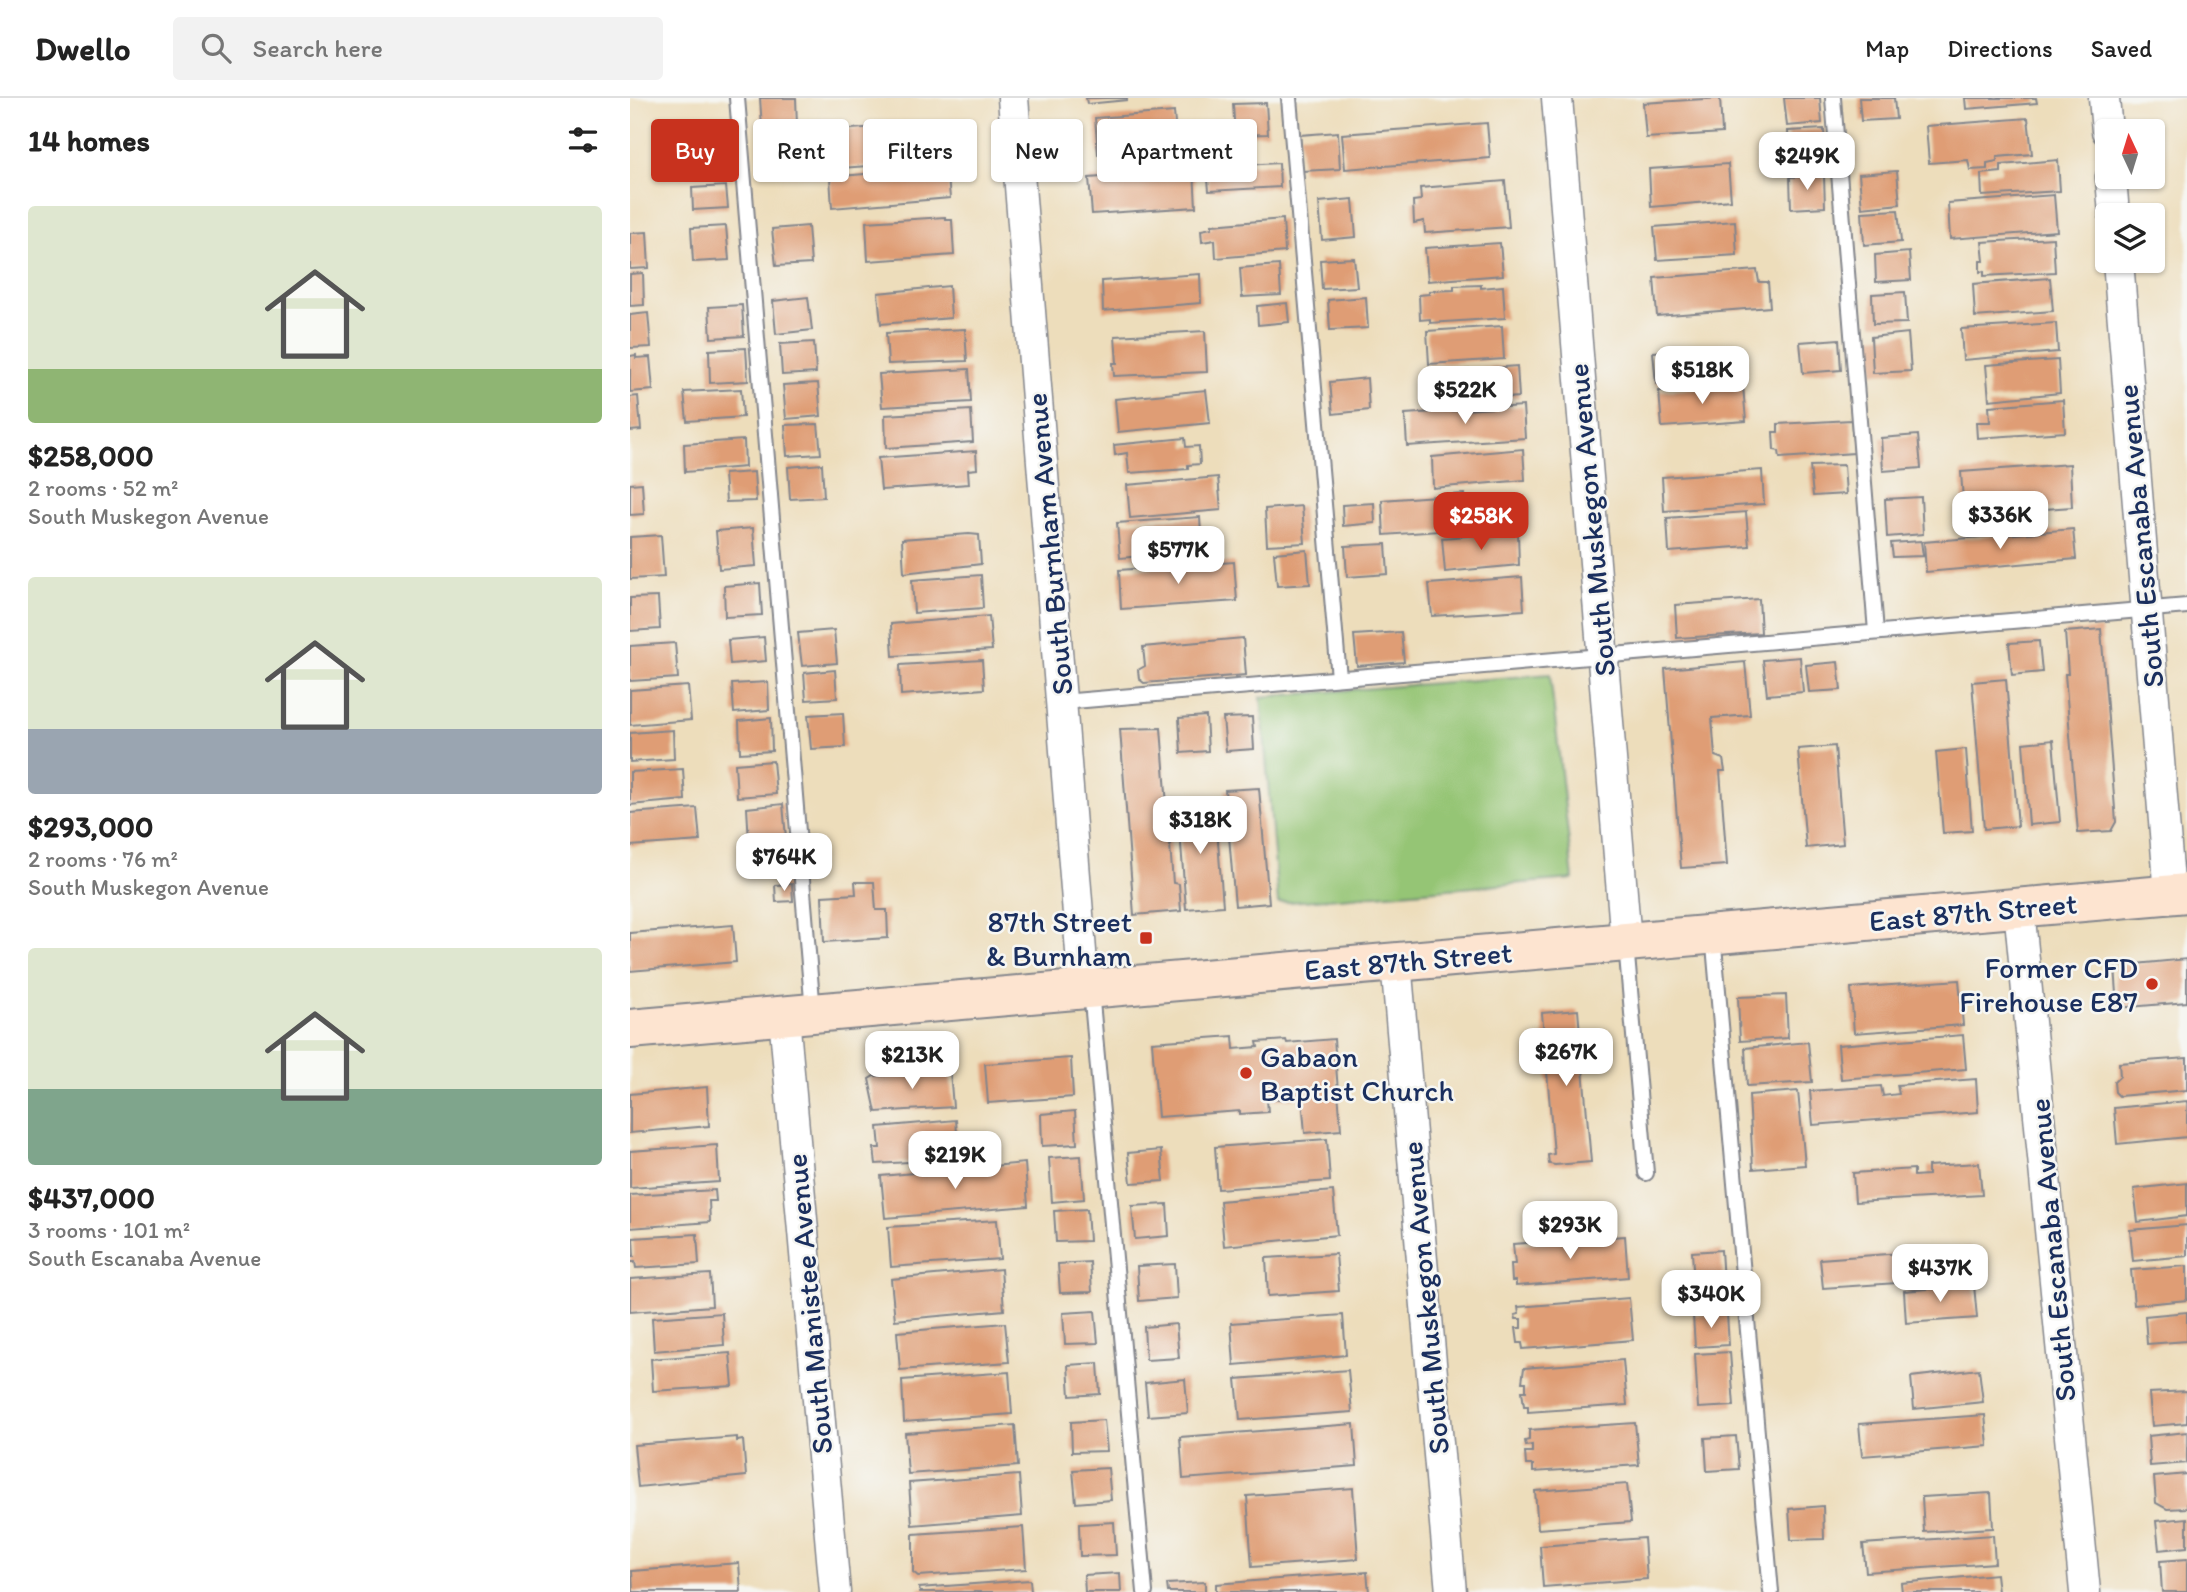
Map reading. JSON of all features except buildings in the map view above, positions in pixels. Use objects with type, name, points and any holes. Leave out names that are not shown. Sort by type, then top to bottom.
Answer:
[{"type":"main road","name":"East 87th Street","points":[[630,1030],[2178,893]]},
{"type":"street","name":"South Burnham Avenue","points":[[1013,98],[1087,989]]},
{"type":"street","name":"South Muskegon Avenue","points":[[1557,98],[1626,942]]},
{"type":"street","points":[[2104,98],[2106,119]]},
{"type":"street","name":"South Escanaba Avenue","points":[[2119,273],[2146,609],[2178,893]]},
{"type":"street","name":"South Escanaba Avenue","points":[[2019,908],[2085,1592]]},
{"type":"street","name":"South Muskegon Avenue","points":[[1396,962],[1451,1592]]},
{"type":"street","name":"South Manistee Avenue","points":[[799,1014],[835,1592]]},
{"type":"lane","points":[[737,98],[799,1014]]},
{"type":"lane","points":[[1289,98],[1339,678]]},
{"type":"lane","points":[[1833,98],[1876,632]]},
{"type":"lane","points":[[1062,702],[2187,606]]},
{"type":"lane","points":[[1713,934],[1771,1592]]},
{"type":"lane","points":[[1626,942],[1646,1173]]},
{"type":"lane","points":[[1087,989],[1145,1592]]},
{"type":"green space","points":[[1550,674],[1573,879],[1278,903],[1261,697]]},
{"type":"place","name":"87th Street & Burnham","points":[[1146,938]]},
{"type":"place","name":"Former CFD Firehouse E87","points":[[2152,984]]},
{"type":"place","name":"Gabaon Baptist Church","points":[[1246,1073]]}]
